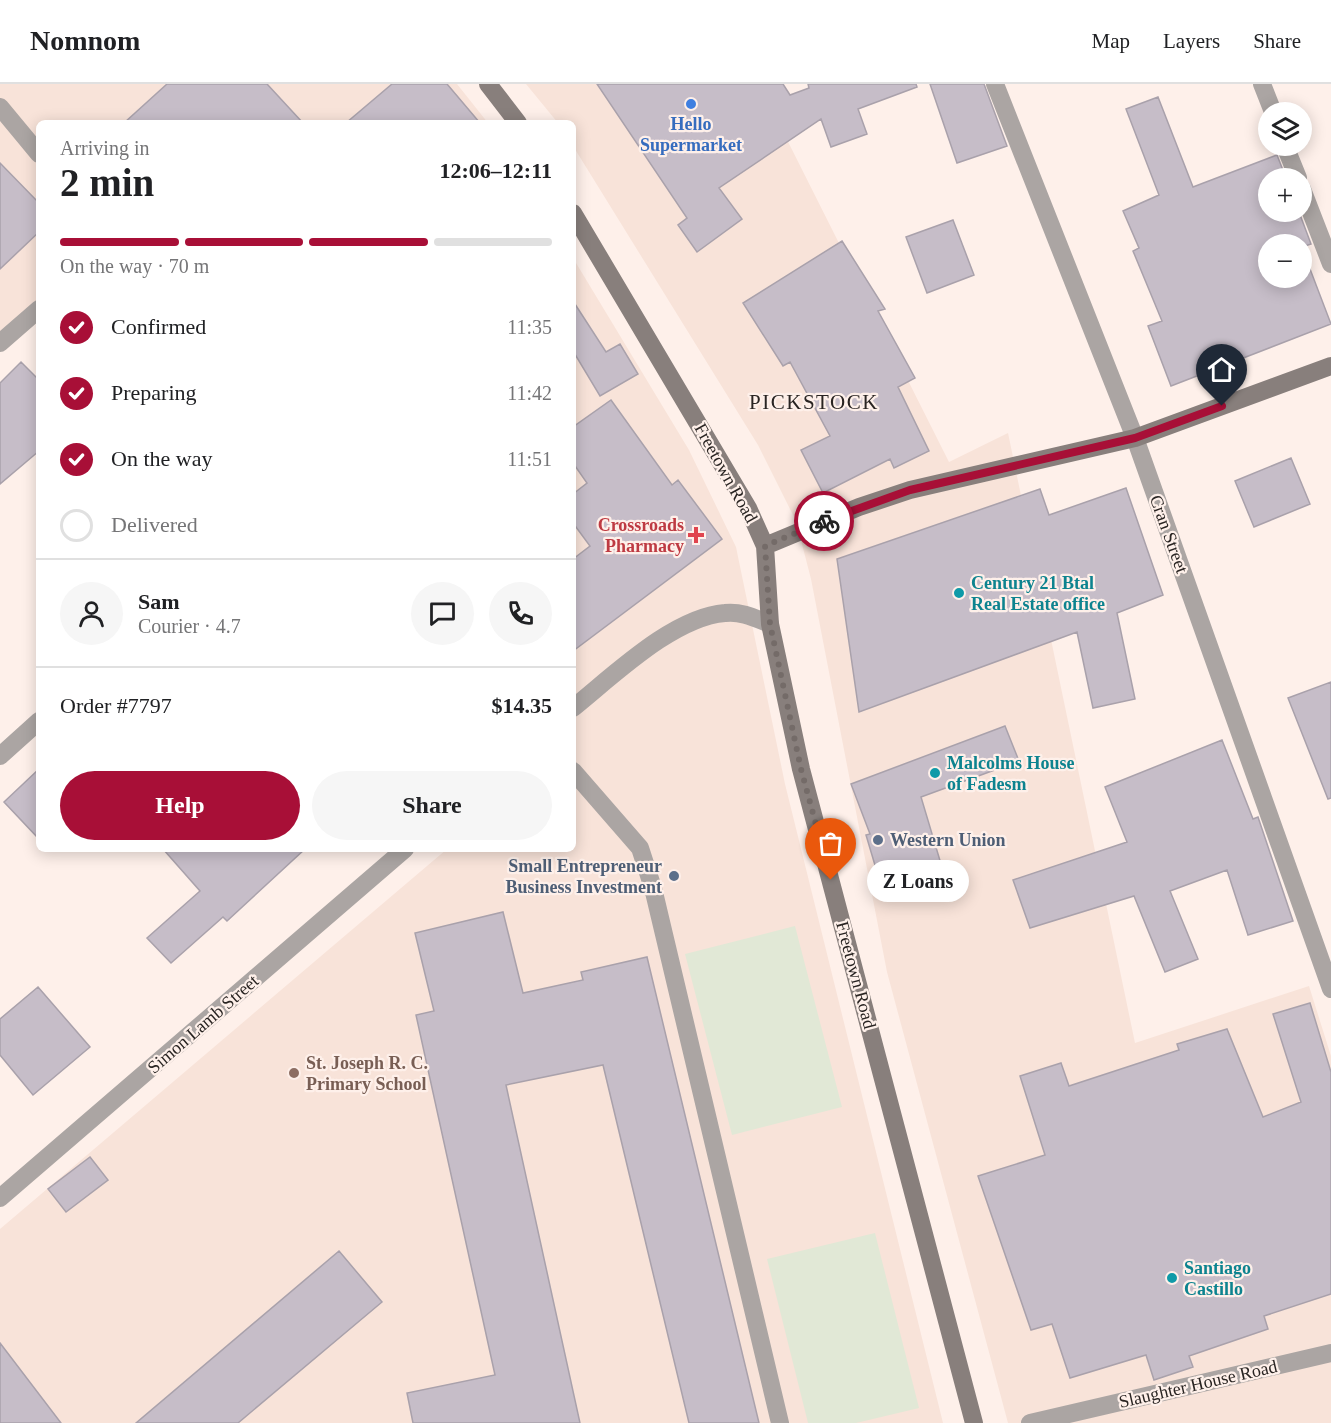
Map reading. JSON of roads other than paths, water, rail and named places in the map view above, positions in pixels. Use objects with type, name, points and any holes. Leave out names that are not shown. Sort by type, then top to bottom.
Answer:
[{"type":"main road","points":[[488,84],[516,120]]},
{"type":"main road","name":"Freetown Road","points":[[576,218],[748,508],[765,546],[770,624],[801,769],[974,1423]]},
{"type":"main road","points":[[765,546],[859,507],[910,490],[1135,438],[1331,366]]},
{"type":"street","name":"Cran Street","points":[[995,84],[1135,438],[1331,989]]},
{"type":"street","points":[[1262,84],[1269,102]]},
{"type":"street","points":[[0,107],[36,150]]},
{"type":"street","points":[[1312,215],[1331,264]]},
{"type":"street","points":[[0,343],[36,312]]},
{"type":"street","points":[[576,706],[662,639],[707,617],[726,613],[746,614],[770,624]]},
{"type":"street","points":[[0,756],[36,724]]},
{"type":"street","points":[[576,774],[640,848],[653,888],[780,1423]]},
{"type":"street","name":"Simon Lamb Street","points":[[0,1198],[402,852]]},
{"type":"street","name":"Slaughter House Road","points":[[1030,1423],[1331,1353]]},
{"type":"place","name":"Hello Supermarket","points":[[691,104]]},
{"type":"place","name":"Crossroads Pharmacy","points":[[696,535]]},
{"type":"place","name":"Century 21 Btal Real Estate office","points":[[959,593]]},
{"type":"place","name":"Malcolms House of Fadesm","points":[[935,773]]},
{"type":"place","name":"Western Union","points":[[878,840]]},
{"type":"place","name":"Small Entrepreneur Business Investment","points":[[674,876]]},
{"type":"place","name":"Z Loans","points":[[831,880]]},
{"type":"place","name":"St. Joseph R. C. Primary School","points":[[294,1073]]},
{"type":"place","name":"Santiago Castillo","points":[[1172,1278]]},
{"type":"district","name":"PICKSTOCK","points":[[814,402]]}]
